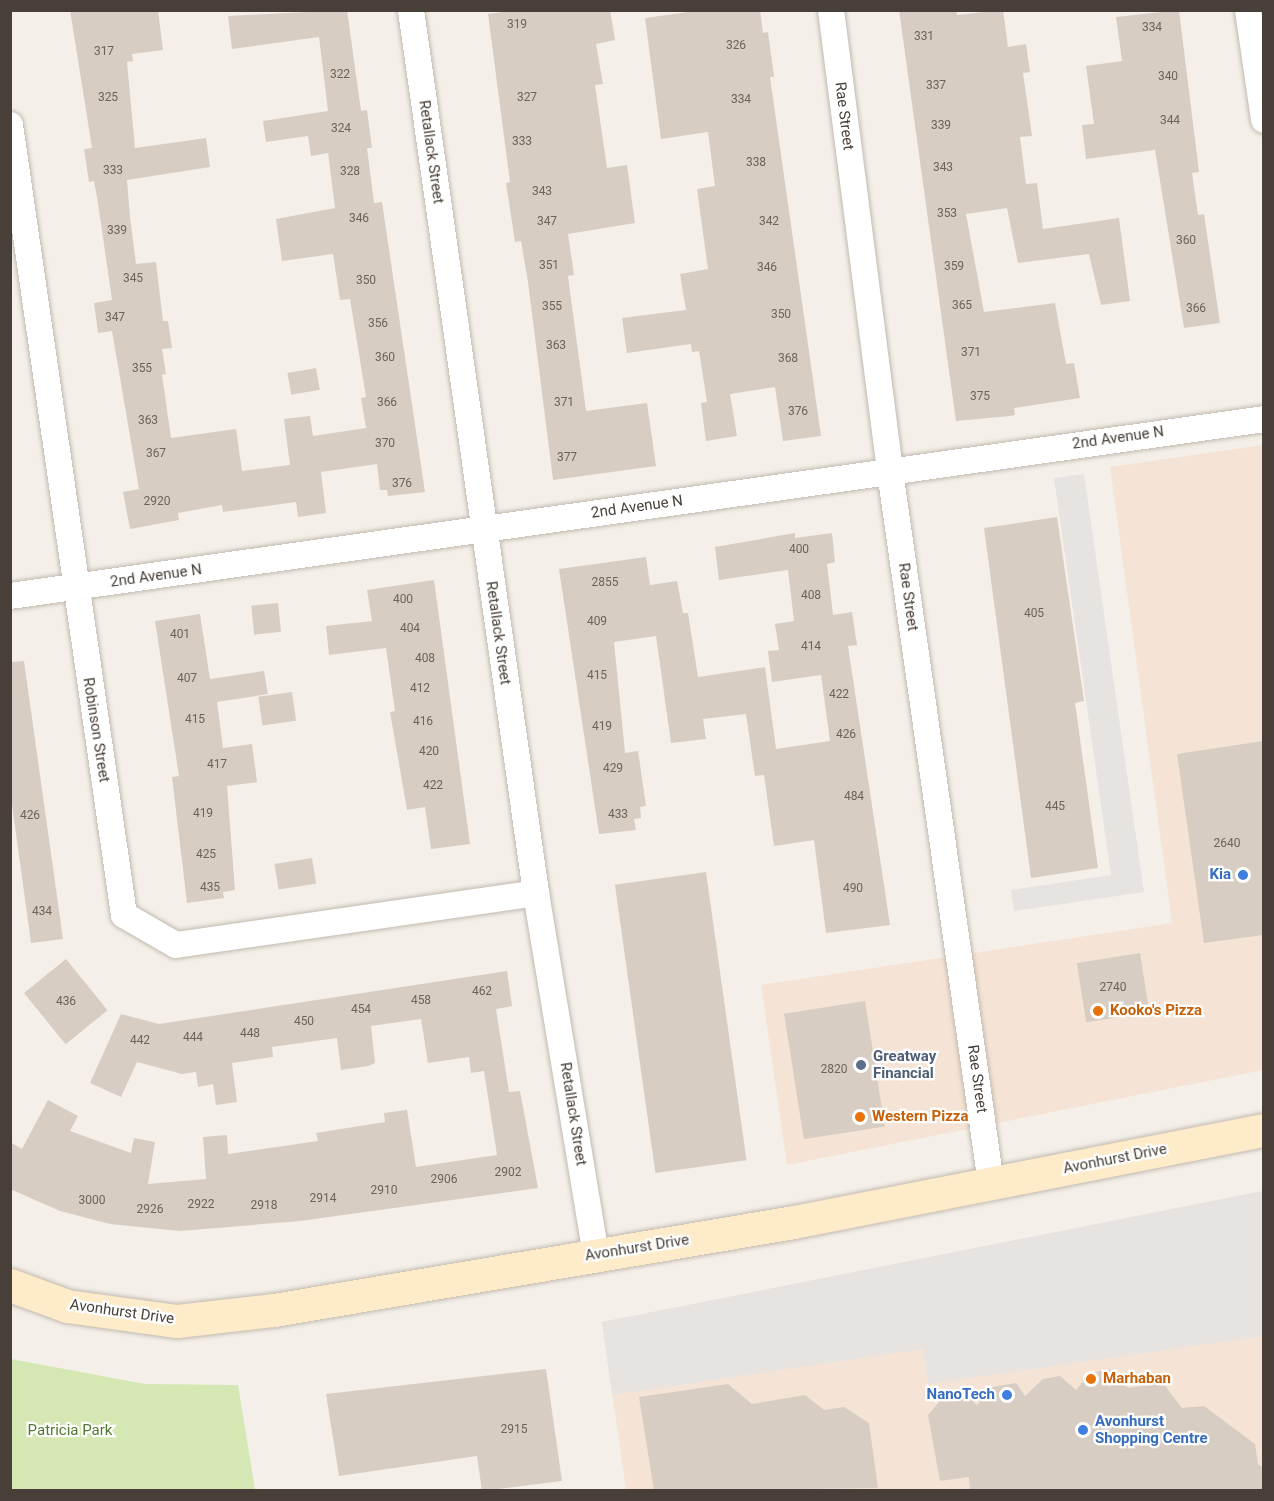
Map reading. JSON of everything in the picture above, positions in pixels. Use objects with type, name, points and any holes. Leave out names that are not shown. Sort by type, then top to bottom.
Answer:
[{"type":"street","name":"Retallack Street","points":[[411,10],[536,893],[596,1255]]},
{"type":"street","name":"Rae Street","points":[[831,10],[890,471],[991,1184]]},
{"type":"street","points":[[1248,10],[1263,120]]},
{"type":"street","name":"Robinson Street","points":[[10,125],[74,587],[124,915],[176,945],[536,893]]},
{"type":"street","name":"2nd Avenue N","points":[[10,596],[1263,419]]},
{"type":"street","name":"Avonhurst Drive","points":[[10,1285],[67,1306],[177,1321],[274,1310],[991,1184],[1263,1130]]},
{"type":"shaded area","points":[[1263,445],[1263,1070],[787,1165],[761,985],[1172,923],[1110,467]]},
{"type":"shaded area","points":[[1084,474],[1144,892],[1014,911],[1011,890],[1111,875],[1054,478]]},
{"type":"shaded area","points":[[1263,1191],[1263,1490],[626,1490],[602,1322]]},
{"type":"shaded area","points":[[1263,1191],[1263,1336],[928,1384],[923,1349],[612,1395],[602,1322]]},
{"type":"green space","name":"Patricia Park","points":[[11,1359],[145,1384],[238,1385],[255,1490],[11,1490]]},
{"type":"building","points":[[70,10],[158,10],[163,50],[132,54],[133,61],[127,62],[135,148],[206,138],[210,167],[127,180],[130,217],[136,264],[156,262],[163,321],[168,321],[172,348],[162,349],[166,374],[162,375],[171,438],[236,429],[242,471],[290,465],[284,419],[310,416],[313,436],[366,428],[361,398],[366,397],[350,299],[340,300],[333,254],[282,261],[276,219],[335,208],[328,153],[311,156],[308,136],[266,142],[263,121],[328,111],[319,37],[232,49],[228,16],[347,10],[361,111],[367,110],[372,148],[367,148],[374,203],[382,202],[425,492],[388,496],[387,490],[380,490],[377,464],[321,472],[326,513],[298,517],[296,502],[223,512],[222,505],[178,513],[179,520],[130,529],[123,492],[139,489],[112,331],[98,333],[94,303],[112,300],[94,181],[89,182],[84,149],[92,148]]},
{"type":"building","points":[[518,10],[610,10],[615,40],[596,44],[603,84],[595,85],[607,168],[627,165],[635,223],[568,234],[574,275],[568,276],[586,411],[647,403],[656,466],[553,480],[528,282],[521,241],[515,242],[506,183],[510,182],[488,14]]},
{"type":"building","points":[[703,10],[760,10],[763,33],[768,32],[774,77],[770,77],[821,436],[783,441],[775,387],[730,394],[737,436],[706,441],[701,403],[707,402],[699,351],[692,352],[691,344],[627,353],[622,318],[686,310],[680,274],[708,269],[697,189],[715,186],[708,132],[661,139],[645,18]]},
{"type":"building","points":[[899,10],[956,10],[957,15],[1003,10],[1008,47],[1026,44],[1030,72],[1023,73],[1032,136],[1020,137],[1026,184],[1037,183],[1043,229],[1119,218],[1130,301],[1101,305],[1089,254],[1018,263],[1007,208],[966,214],[984,312],[1055,303],[1066,364],[1074,363],[1080,398],[1014,408],[1015,415],[1010,416],[956,421]]},
{"type":"building","points":[[1179,10],[1199,172],[1192,173],[1198,215],[1204,214],[1220,323],[1184,328],[1155,150],[1086,159],[1082,125],[1094,124],[1086,66],[1122,61],[1116,17]]},
{"type":"building","points":[[316,368],[320,390],[291,395],[287,373]]},
{"type":"building","points":[[1057,517],[1084,701],[1075,703],[1098,868],[1031,878],[984,528]]},
{"type":"building","points":[[795,533],[795,538],[832,533],[835,562],[827,564],[833,615],[852,612],[857,645],[848,646],[890,925],[826,933],[814,840],[774,846],[764,775],[755,776],[746,714],[703,719],[706,739],[671,743],[656,636],[614,642],[625,753],[638,751],[646,806],[640,807],[641,818],[634,819],[636,830],[599,834],[559,569],[646,557],[650,585],[677,581],[683,613],[688,613],[698,677],[765,667],[776,749],[830,741],[821,675],[772,682],[768,651],[779,650],[775,624],[794,621],[788,570],[719,580],[715,547]]},
{"type":"building","points":[[434,580],[470,844],[431,849],[425,807],[407,810],[390,712],[395,711],[386,648],[329,655],[326,626],[372,621],[367,590]]},
{"type":"building","points":[[278,603],[281,632],[254,635],[251,606]]},
{"type":"building","points":[[200,614],[210,679],[264,671],[268,694],[217,702],[223,748],[252,744],[257,782],[227,786],[235,890],[223,892],[224,898],[187,903],[172,777],[179,776],[155,621]]},
{"type":"building","points":[[24,661],[63,939],[31,943],[10,790],[10,662]]},
{"type":"building","points":[[292,692],[296,721],[262,725],[258,697]]},
{"type":"building","points":[[1263,741],[1263,935],[1204,943],[1177,754]]},
{"type":"building","points":[[312,858],[316,884],[279,890],[274,864]]},
{"type":"building","points":[[706,872],[746,1160],[655,1173],[615,885]]},
{"type":"building","points":[[1140,953],[1149,1012],[1086,1022],[1077,963]]},
{"type":"building","points":[[66,959],[108,1010],[66,1044],[24,993]]},
{"type":"building","points":[[507,971],[512,1006],[496,1009],[509,1092],[520,1091],[538,1188],[300,1221],[180,1231],[110,1224],[60,1211],[10,1189],[10,1142],[22,1149],[48,1100],[78,1116],[70,1131],[131,1153],[134,1138],[155,1142],[148,1184],[206,1179],[203,1137],[227,1135],[228,1154],[318,1141],[316,1133],[385,1122],[384,1113],[407,1110],[416,1167],[497,1155],[484,1071],[471,1073],[469,1057],[428,1063],[421,1019],[371,1026],[375,1063],[368,1066],[341,1070],[337,1038],[272,1047],[273,1057],[232,1063],[237,1102],[216,1105],[213,1084],[198,1087],[196,1072],[182,1074],[137,1062],[121,1097],[90,1083],[121,1014],[159,1024]]},
{"type":"building","points":[[865,1001],[885,1126],[804,1139],[784,1014]]},
{"type":"building","points":[[546,1369],[562,1481],[482,1491],[477,1456],[339,1476],[326,1394]]},
{"type":"building","name":"Avonhurst Shopping Centre","points":[[1111,1369],[1128,1388],[1163,1383],[1182,1408],[1204,1406],[1255,1444],[1258,1464],[1263,1468],[1263,1491],[970,1491],[969,1477],[940,1481],[928,1415],[945,1395],[962,1392],[977,1405],[993,1387],[1016,1383],[1025,1396],[1043,1379],[1060,1376],[1076,1390],[1090,1373]]},
{"type":"building","points":[[728,1384],[752,1404],[805,1395],[824,1410],[844,1407],[869,1423],[878,1488],[654,1491],[639,1397]]},
{"type":"place","name":"Kia","points":[[1243,875]]},
{"type":"place","name":"Kooko's Pizza","points":[[1098,1011]]},
{"type":"place","name":"Greatway Financial","points":[[861,1065]]},
{"type":"place","name":"Western Pizza","points":[[860,1117]]},
{"type":"place","name":"Marhaban","points":[[1091,1379]]},
{"type":"place","name":"NanoTech","points":[[1007,1395]]},
{"type":"place","name":"Avonhurst Shopping Centre","points":[[1083,1430]]}]
